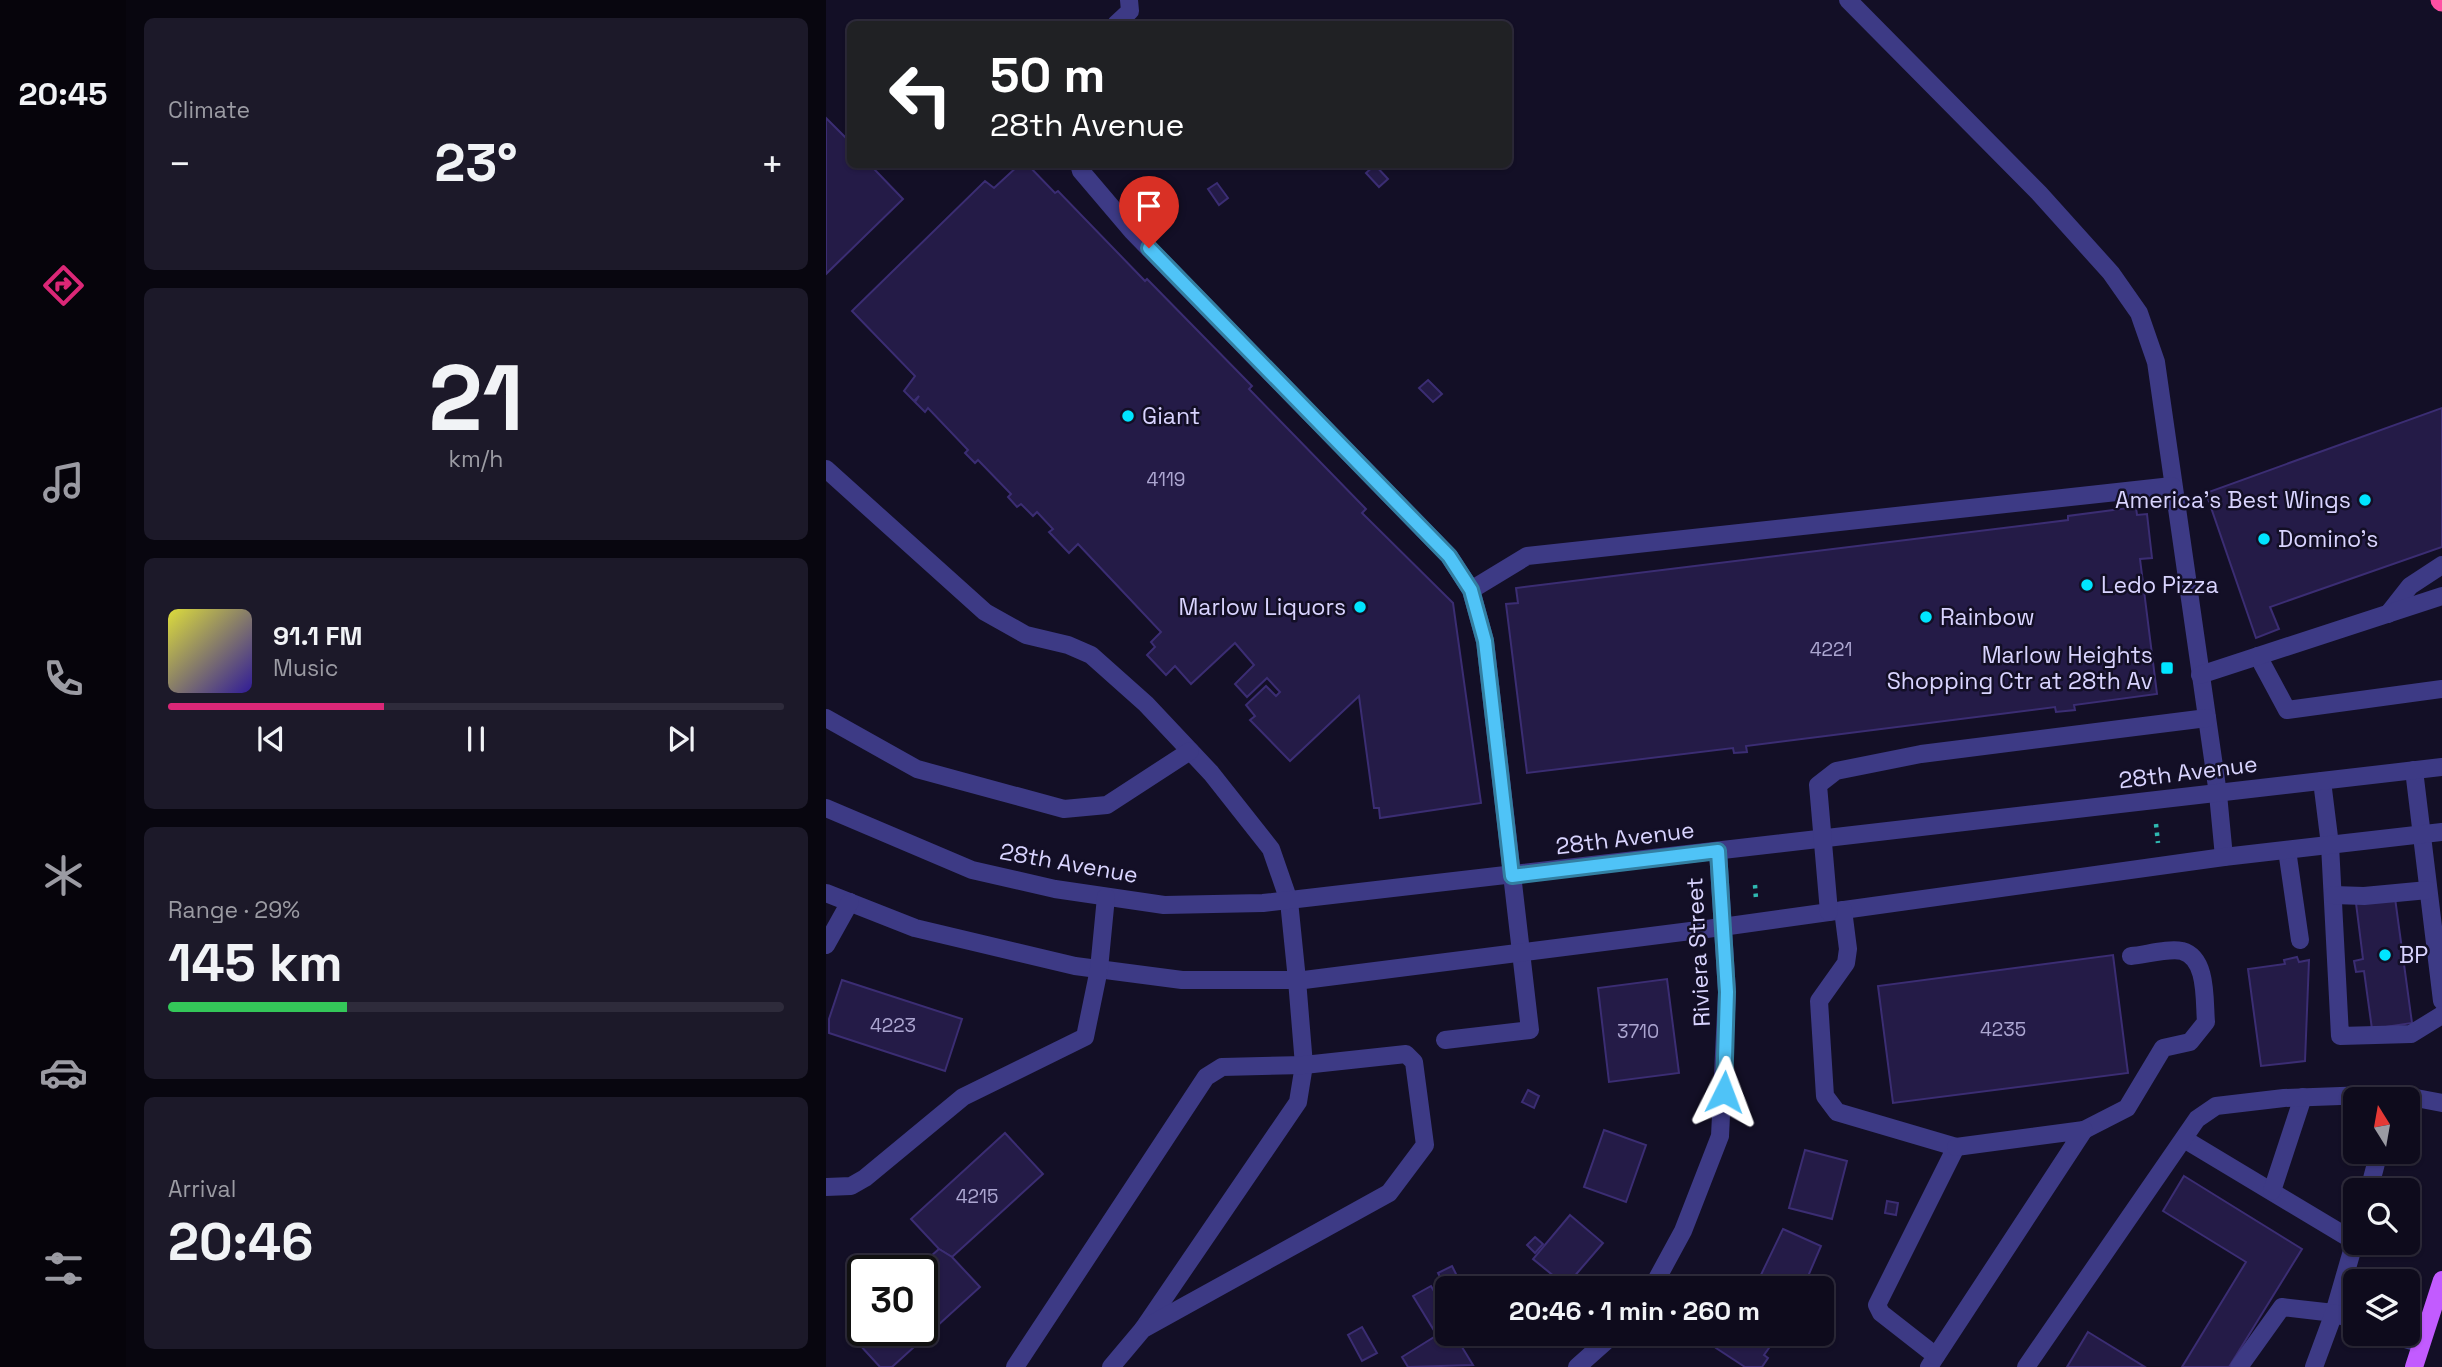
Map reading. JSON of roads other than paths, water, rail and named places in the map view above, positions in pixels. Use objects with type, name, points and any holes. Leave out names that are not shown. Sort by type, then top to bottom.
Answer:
[{"type":"main road","points":[[2414,1367],[2442,1280]]},
{"type":"street","points":[[1119,21],[1130,11],[1129,0]]},
{"type":"street","points":[[1848,0],[1977,134],[2039,193],[2111,273],[2139,313],[2156,362],[2218,794],[2224,857]]},
{"type":"street","points":[[1080,168],[1132,231],[1449,556],[1471,590],[1485,641],[1530,1030],[1445,1040]]},
{"type":"street","points":[[826,469],[985,612],[1026,635],[1068,645],[1091,655],[1146,704],[1190,751],[1271,849],[1289,901],[1304,1065],[1298,1102],[1143,1329],[1111,1367]]},
{"type":"street","points":[[1471,590],[1527,556],[2172,486]]},
{"type":"street","points":[[2388,614],[2410,586],[2442,565]]},
{"type":"street","points":[[2200,675],[2442,596]]},
{"type":"street","points":[[2258,656],[2287,710],[2442,689]]},
{"type":"street","points":[[826,718],[917,769],[1064,809],[1107,805],[1190,751]]},
{"type":"street","points":[[2131,956],[2182,951],[2196,960],[2201,975],[2206,1022],[2190,1042],[2163,1048],[2127,1108],[2084,1130],[1956,1147],[1837,1112],[1825,1096],[1819,1001],[1846,963],[1848,949],[1836,911],[1821,839],[1818,785],[1836,771],[1921,754],[2207,718]]},
{"type":"street","name":"28th Avenue","points":[[826,808],[972,870],[1055,889],[1164,905],[1289,901],[2442,766]]},
{"type":"street","points":[[2414,770],[2428,890],[2437,922],[2442,1001]]},
{"type":"street","points":[[2322,781],[2330,845],[2340,1036],[2411,1034],[2442,1014]]},
{"type":"street","points":[[826,893],[915,928],[1099,969],[1182,980],[1297,980],[1723,927],[2224,857],[2442,832]]},
{"type":"street","points":[[2287,850],[2300,940]]},
{"type":"street","name":"Riviera Street","points":[[1659,1276],[1684,1231],[1720,1136],[1727,992],[1718,851]]},
{"type":"street","points":[[2333,895],[2364,896],[2428,890]]},
{"type":"street","points":[[826,1187],[851,1186],[858,1182],[962,1097],[1085,1037],[1099,969],[1106,897]]},
{"type":"street","points":[[826,945],[850,902]]},
{"type":"street","points":[[1015,1367],[1206,1077],[1222,1067],[1304,1065],[1406,1054],[1414,1062],[1425,1145],[1389,1193],[1143,1329]]},
{"type":"street","points":[[2272,1191],[2303,1097]]},
{"type":"street","points":[[2026,1367],[2197,1119],[2216,1106],[2303,1097],[2343,1097]]},
{"type":"street","points":[[2420,1100],[2442,1103]]},
{"type":"street","points":[[1956,1147],[1877,1306],[1881,1313],[1932,1361],[2084,1130]]},
{"type":"street","points":[[2183,1139],[2343,1232]]},
{"type":"street","points":[[2314,1367],[2334,1313],[2350,1255]]},
{"type":"street","points":[[2239,1367],[2282,1307],[2343,1316]]},
{"type":"street","points":[[1577,1367],[1601,1346]]},
{"type":"place","name":"Giant","points":[[1128,416]]},
{"type":"place","name":"America's Best Wings","points":[[2365,500]]},
{"type":"place","name":"Domino's","points":[[2264,539]]},
{"type":"place","name":"Ledo Pizza","points":[[2087,585]]},
{"type":"place","name":"Marlow Liquors","points":[[1360,607]]},
{"type":"place","name":"Rainbow","points":[[1926,617]]},
{"type":"place","name":"Marlow Heights Shopping Ctr at 28th Av","points":[[2167,668]]},
{"type":"place","name":"BP","points":[[2385,955]]}]
